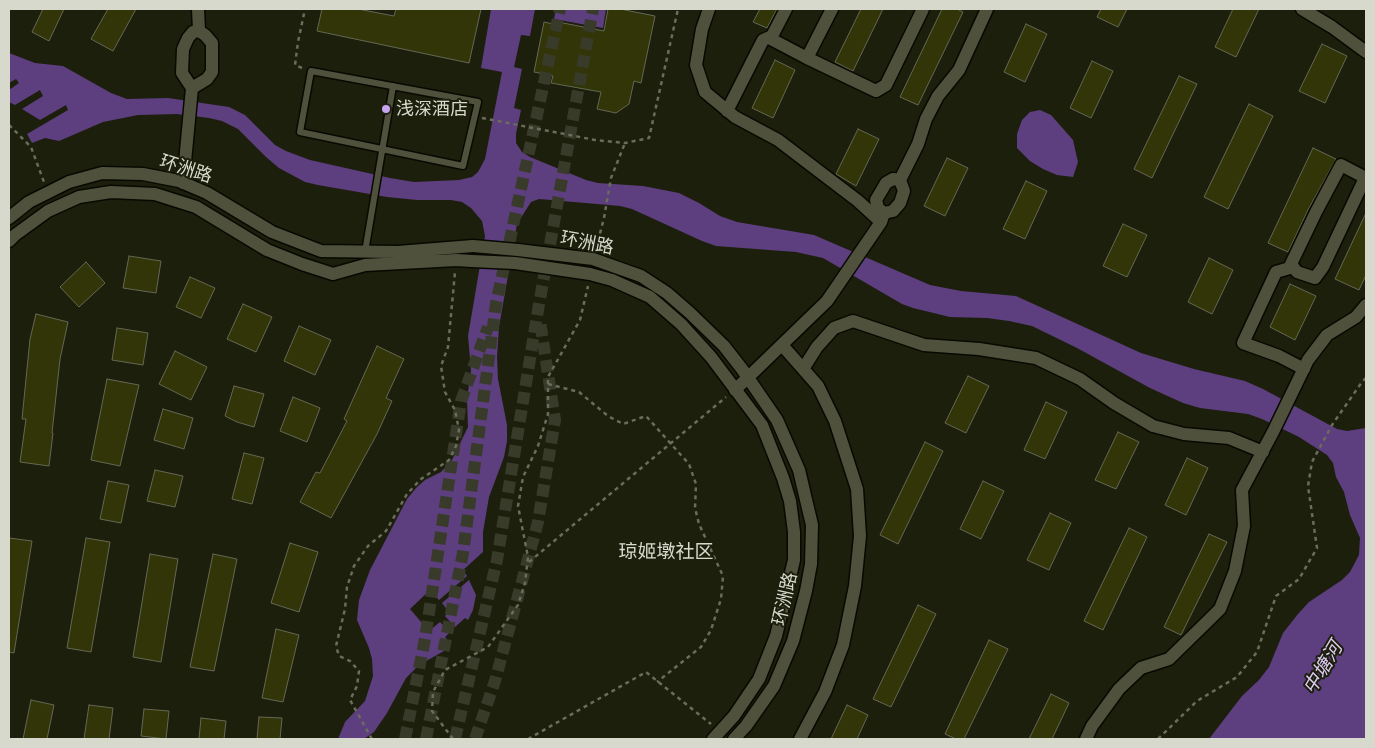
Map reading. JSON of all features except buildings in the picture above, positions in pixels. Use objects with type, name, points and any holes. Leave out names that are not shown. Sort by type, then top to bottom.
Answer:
[{"type":"street","points":[[198,9],[199,31]]},
{"type":"street","points":[[709,9],[702,29],[696,65],[705,92],[735,117],[778,140],[883,218]]},
{"type":"street","points":[[727,111],[763,40],[772,36],[786,9]]},
{"type":"street","points":[[808,58],[832,9]]},
{"type":"street","points":[[769,38],[876,92],[886,85],[923,9]]},
{"type":"street","points":[[735,390],[827,301],[862,252],[883,218],[900,203],[904,191],[900,180],[918,144],[926,119],[938,96],[960,70],[987,9]]},
{"type":"street","points":[[1302,9],[1332,27],[1366,52]]},
{"type":"street","points":[[183,183],[192,91],[182,73],[183,49],[193,32],[199,31],[205,34],[212,44],[212,72],[207,79],[192,91]]},
{"type":"street","points":[[1341,165],[1366,178],[1323,267],[1315,278],[1297,272],[1291,264],[1341,165]]},
{"type":"street","name":"环洲路","points":[[9,218],[29,202],[69,182],[102,173],[143,174],[183,183],[207,193],[272,232],[321,251],[365,259],[472,261],[517,256],[593,259],[641,276],[667,293],[724,346],[777,420],[799,470],[812,525],[811,564],[793,640],[774,686],[746,726],[734,739]]},
{"type":"street","points":[[883,218],[876,200],[886,183],[893,179],[900,180]]},
{"type":"street","name":"环洲路","points":[[9,241],[48,211],[79,197],[111,192],[154,194],[196,207],[267,250],[334,274],[365,259],[398,252],[473,246],[612,280],[650,297],[681,324],[711,357],[762,425],[790,501],[794,560],[776,636],[759,679],[734,716],[716,735]]},
{"type":"street","points":[[1293,267],[1276,272],[1243,343],[1279,356],[1304,369]]},
{"type":"street","points":[[1086,739],[1092,726],[1119,689],[1141,668],[1169,659],[1220,609],[1235,571],[1244,526],[1242,490],[1308,360],[1327,335],[1356,317],[1366,305]]},
{"type":"street","points":[[803,370],[817,347],[834,328],[853,321],[924,345],[979,349],[1036,358],[1080,379],[1114,403],[1153,426],[1184,434],[1230,438],[1262,452]]},
{"type":"street","points":[[782,344],[818,386],[835,421],[857,489],[860,536],[855,586],[843,645],[825,692],[800,739]]},
{"type":"lane","points":[[311,71],[393,86],[478,102],[463,166],[300,132],[311,71]]},
{"type":"lane","points":[[365,259],[393,86]]},
{"type":"path","points":[[306,9],[295,65],[311,71]]},
{"type":"path","points":[[486,119],[595,140],[625,143],[648,138],[678,9]]},
{"type":"path","points":[[9,125],[31,147],[48,192]]},
{"type":"path","points":[[593,259],[604,218],[611,178],[625,143]]},
{"type":"path","points":[[372,739],[350,700],[357,686],[359,671],[350,661],[339,656],[336,646],[345,609],[347,587],[354,566],[368,546],[386,531],[408,494],[421,479],[449,460],[456,446],[459,430],[455,410],[445,392],[441,366],[448,347],[456,260]]},
{"type":"path","points":[[453,739],[432,710],[433,692],[444,670],[488,647],[518,605],[525,583],[528,557],[518,506],[523,477],[538,446],[548,414],[548,377],[580,320],[590,274]]},
{"type":"path","points":[[1158,739],[1197,701],[1237,677],[1252,659],[1257,652],[1276,596],[1298,578],[1317,548],[1308,486],[1312,462],[1332,425],[1366,378]]},
{"type":"path","points":[[548,384],[579,392],[608,416],[624,424],[646,416],[689,464],[696,484],[694,508],[699,524],[723,576],[721,599],[711,630],[702,647],[658,682]]},
{"type":"path","points":[[527,563],[735,390]]},
{"type":"path","points":[[528,739],[646,672],[716,735]]},
{"type":"water","name":"中塘河","points":[[491,9],[535,9],[530,36],[521,35],[514,67],[522,69],[514,108],[521,110],[516,143],[522,152],[530,157],[598,183],[643,186],[679,193],[720,216],[737,222],[814,235],[930,285],[961,291],[1016,296],[1141,353],[1194,369],[1245,381],[1337,429],[1347,431],[1366,428],[1366,739],[1209,739],[1242,696],[1259,680],[1269,667],[1283,633],[1298,614],[1309,602],[1342,580],[1350,572],[1359,555],[1360,538],[1350,515],[1344,492],[1336,477],[1333,463],[1327,455],[1299,437],[1262,419],[1248,414],[1200,408],[1183,403],[1150,388],[1032,326],[987,318],[950,317],[902,304],[823,258],[796,252],[716,246],[632,209],[620,206],[539,199],[531,202],[517,224],[499,327],[498,379],[507,425],[507,441],[504,457],[489,497],[483,532],[483,552],[463,570],[467,576],[439,600],[430,590],[410,609],[429,631],[440,622],[450,632],[445,637],[451,644],[444,651],[419,665],[406,678],[374,732],[364,739],[338,739],[345,722],[365,701],[373,676],[369,648],[357,620],[359,600],[370,570],[407,499],[425,480],[441,472],[452,460],[468,427],[467,399],[471,370],[468,336],[485,236],[482,221],[471,208],[462,202],[387,197],[305,182],[279,168],[238,129],[222,121],[209,118],[177,114],[138,115],[103,122],[59,141],[45,138],[32,143],[27,134],[68,110],[66,105],[40,120],[22,109],[43,96],[40,90],[15,105],[9,102],[9,90],[19,83],[16,79],[9,83],[9,53],[35,63],[63,66],[111,93],[127,99],[168,98],[229,107],[245,115],[275,145],[310,160],[414,182],[459,180],[472,177],[478,172],[485,159],[502,72],[481,68]]},
{"type":"water","points":[[556,9],[606,9],[603,28],[554,19]]},
{"type":"water","points":[[1040,110],[1051,115],[1073,140],[1078,162],[1073,177],[1057,175],[1043,169],[1030,161],[1017,148],[1017,134],[1022,120],[1030,112]]},
{"type":"water","points":[[469,580],[476,595],[473,610],[468,620],[465,618],[455,627],[445,616],[449,612],[442,603]]},
{"type":"tunnel","points":[[426,739],[463,553],[496,304],[560,9]]},
{"type":"tunnel","points":[[455,739],[497,560],[538,310],[593,9]]},
{"type":"tunnel","points":[[475,739],[495,681],[538,522],[555,420],[540,321]]},
{"type":"tunnel","points":[[405,739],[425,639],[461,401],[488,327]]},
{"type":"place","name":"浅深酒店","points":[[386,109]]},
{"type":"district","name":"琼姬墩社区","points":[[666,552]]}]
